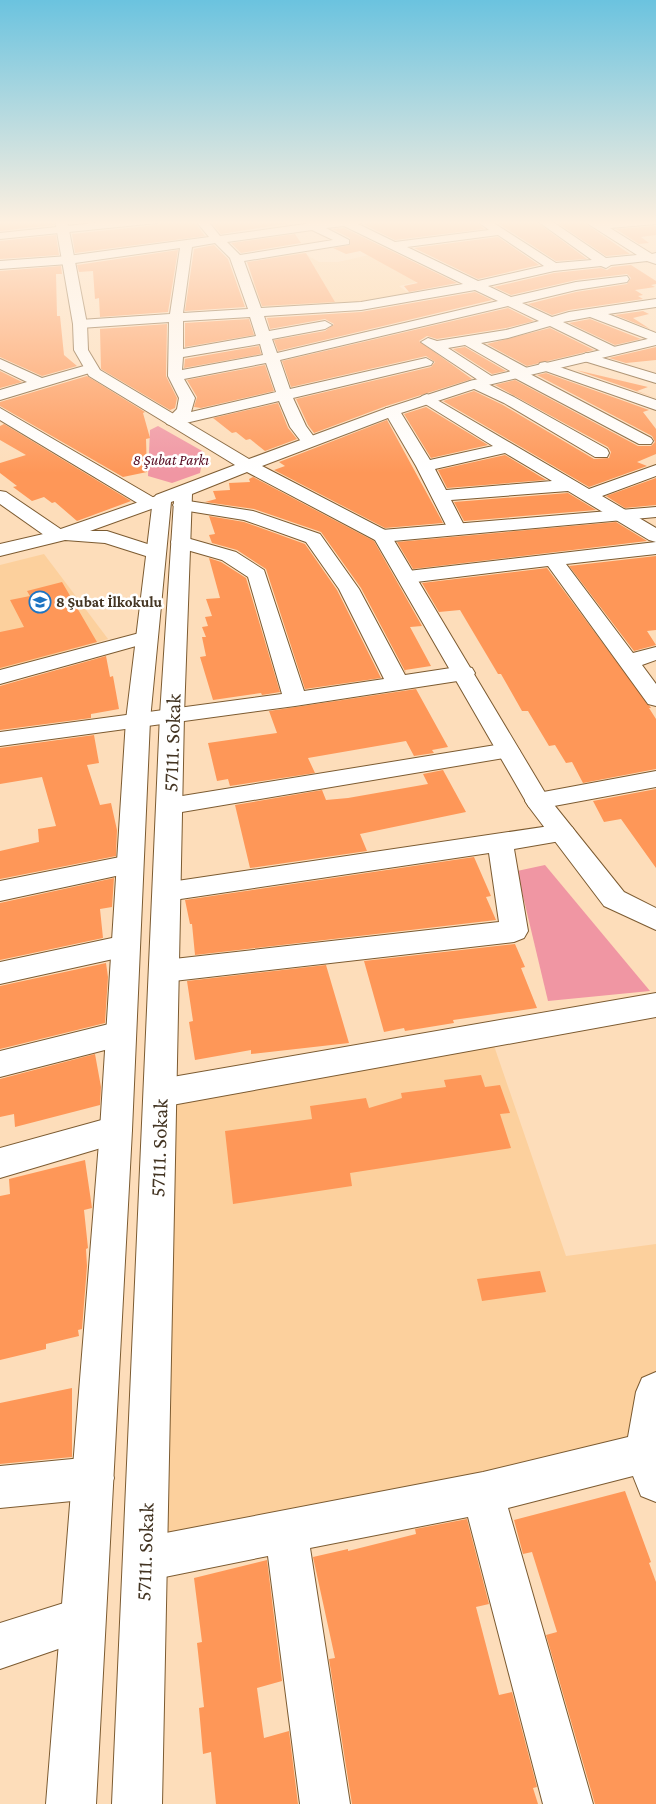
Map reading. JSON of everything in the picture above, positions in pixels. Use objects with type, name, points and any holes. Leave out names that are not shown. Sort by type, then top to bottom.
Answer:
[{"type":"street","points":[[76,304],[80,324],[81,350],[94,373],[250,467],[382,536],[408,577],[538,801],[614,899],[656,920]]},
{"type":"street","points":[[173,421],[184,411],[187,398],[175,376],[178,304]]},
{"type":"street","points":[[253,304],[263,338],[285,396],[298,427],[309,441]]},
{"type":"street","points":[[176,354],[263,338],[392,304]]},
{"type":"street","points":[[175,376],[272,358],[504,304]]},
{"type":"street","points":[[512,304],[612,351]]},
{"type":"street","points":[[573,304],[655,341]]},
{"type":"street","points":[[635,304],[656,316]]},
{"type":"street","points":[[372,359],[508,334],[569,316],[594,314],[638,306]]},
{"type":"street","points":[[80,324],[366,310],[437,348],[509,400],[614,449]]},
{"type":"street","points":[[471,312],[523,341]]},
{"type":"street","points":[[468,341],[519,372],[651,439]]},
{"type":"street","points":[[0,550],[58,536],[169,499],[309,441],[427,399],[519,372],[546,360],[565,361],[655,341]]},
{"type":"street","points":[[584,356],[656,379]]},
{"type":"street","points":[[546,360],[656,405]]},
{"type":"street","points":[[173,421],[426,362]]},
{"type":"street","points":[[0,363],[40,383]]},
{"type":"street","points":[[0,395],[91,368]]},
{"type":"street","points":[[260,383],[298,375]]},
{"type":"street","points":[[187,398],[206,394]]},
{"type":"street","points":[[427,399],[656,536]]},
{"type":"street","points":[[392,411],[425,466],[457,529]]},
{"type":"street","points":[[0,413],[169,499],[247,515],[313,538],[349,589],[397,682]]},
{"type":"street","points":[[582,458],[651,439]]},
{"type":"street","points":[[425,466],[509,447]]},
{"type":"street","points":[[546,470],[564,464]]},
{"type":"street","points":[[588,495],[656,470]]},
{"type":"street","points":[[439,496],[572,485]]},
{"type":"street","points":[[0,496],[58,536],[107,537],[229,556],[257,574],[294,699]]},
{"type":"street","points":[[71,1804],[116,1130],[138,720],[147,637],[168,548],[169,499]]},
{"type":"street","points":[[382,536],[656,512]]},
{"type":"street","name":"57111. Sokak","points":[[137,1804],[170,806],[172,715],[168,548]]},
{"type":"street","points":[[408,577],[656,548]]},
{"type":"street","points":[[552,559],[656,699]]},
{"type":"street","points":[[0,677],[147,637]]},
{"type":"street","points":[[628,662],[656,653]]},
{"type":"street","points":[[0,739],[294,699],[464,673]]},
{"type":"street","points":[[170,806],[508,751]]},
{"type":"street","points":[[538,801],[656,779]]},
{"type":"street","points":[[167,891],[563,833]]},
{"type":"street","points":[[165,971],[514,931],[500,842]]},
{"type":"street","points":[[0,891],[130,864]]},
{"type":"street","points":[[0,973],[126,946]]},
{"type":"street","points":[[161,1093],[656,1005]]},
{"type":"street","points":[[0,1064],[121,1034]]},
{"type":"street","points":[[0,1163],[116,1130]]},
{"type":"street","points":[[145,1559],[483,1493],[651,1467],[656,1392]]},
{"type":"street","points":[[0,1487],[93,1478]]},
{"type":"street","points":[[483,1493],[568,1804]]},
{"type":"street","points":[[286,1530],[325,1804]]},
{"type":"street","points":[[0,1646],[83,1619]]},
{"type":"shaded area","points":[[260,304],[348,304],[263,311]]},
{"type":"shaded area","name":"8 Şubat İlkokulu","points":[[44,554],[108,639],[0,670],[0,565]]},
{"type":"shaded area","points":[[490,1034],[566,1256],[656,1244],[656,1392],[645,1453],[145,1559],[161,1093]]},
{"type":"green space","name":"8 Şubat Parkı","points":[[158,426],[204,452],[200,473],[172,483],[148,476],[150,430]]},
{"type":"green space","points":[[545,865],[650,991],[548,1001],[517,871]]},
{"type":"building","points":[[0,304],[57,304],[57,316],[60,316],[64,355],[77,366],[42,376],[0,357]]},
{"type":"building","points":[[99,304],[169,304],[168,312],[100,317]]},
{"type":"building","points":[[186,304],[244,304],[245,307],[185,311]]},
{"type":"building","points":[[261,304],[295,304],[262,306]]},
{"type":"building","points":[[406,304],[474,304],[278,351],[274,340],[325,331],[334,324],[325,319],[270,329],[267,318],[361,312]]},
{"type":"building","points":[[528,304],[608,304],[569,310],[552,315]]},
{"type":"building","points":[[508,308],[534,321],[506,328],[437,339],[427,336],[419,341],[472,379],[386,406],[314,433],[308,425],[296,399],[431,367],[435,362],[426,356],[291,387],[282,361]]},
{"type":"building","points":[[643,311],[649,314],[633,318],[650,329],[615,315]]},
{"type":"building","points":[[249,319],[254,335],[185,347],[185,323]]},
{"type":"building","points":[[590,319],[641,339],[615,345],[569,323]]},
{"type":"building","points":[[167,324],[166,376],[177,398],[175,408],[170,410],[101,369],[100,329]]},
{"type":"building","points":[[550,328],[594,350],[527,366],[487,344]]},
{"type":"building","points":[[259,346],[261,354],[184,368],[185,359]]},
{"type":"building","points":[[465,347],[506,371],[492,374],[453,349]]},
{"type":"building","points":[[656,347],[656,360],[626,363],[609,358]]},
{"type":"building","points":[[265,365],[274,391],[201,408],[194,407],[197,397],[187,380]]},
{"type":"building","points":[[576,370],[648,387],[637,391],[656,398]]},
{"type":"building","points":[[0,371],[22,382],[0,388]]},
{"type":"building","points":[[546,373],[649,410],[643,412],[656,429],[656,454],[637,462],[647,466],[589,487],[443,401],[474,391],[503,405],[594,459],[609,458],[611,452],[608,447],[495,385],[515,380],[638,446],[651,446],[655,442],[652,436],[537,375]]},
{"type":"building","points":[[87,376],[145,412],[143,413],[150,438],[146,439],[147,472],[123,477],[0,406],[0,402]]},
{"type":"building","points":[[278,403],[288,428],[297,439],[265,451],[250,439],[246,440],[236,432],[232,433],[213,418]]},
{"type":"building","points":[[426,407],[488,445],[431,458],[404,414]]},
{"type":"building","points":[[387,420],[443,523],[385,528],[274,470],[285,466],[279,462]]},
{"type":"building","points":[[4,424],[131,501],[77,521],[55,502],[52,503],[44,497],[32,501],[13,487],[17,486],[0,473],[0,463],[26,455],[0,440],[0,426]]},
{"type":"building","points":[[505,455],[546,480],[447,488],[438,470]]},
{"type":"building","points":[[253,477],[374,541],[422,626],[410,627],[431,666],[405,670],[406,673],[361,588],[321,532],[254,509],[205,502],[216,499],[213,491],[230,490],[229,483],[250,482],[249,479]]},
{"type":"building","points":[[656,478],[656,505],[625,508],[606,496]]},
{"type":"building","points":[[568,493],[596,510],[464,521],[454,502]]},
{"type":"building","points":[[209,516],[244,522],[305,544],[337,590],[381,678],[305,689],[266,569],[237,550],[212,543],[209,535],[215,534]]},
{"type":"building","points":[[616,522],[647,541],[413,569],[397,542]]},
{"type":"building","points":[[656,556],[656,630],[647,631],[656,645],[634,651],[569,566]]},
{"type":"building","points":[[209,558],[221,562],[246,578],[280,692],[213,700],[200,657],[206,656],[202,637],[206,637],[202,627],[208,626],[205,617],[212,616],[206,599],[220,598]]},
{"type":"building","points":[[547,568],[651,708],[649,708],[656,719],[656,769],[583,783],[572,762],[566,763],[555,745],[549,746],[528,711],[522,711],[460,610],[439,612],[422,583]]},
{"type":"building","name":"8 Şubat İlkokulu","points":[[62,582],[97,642],[0,668],[0,632],[24,627],[10,600],[30,596],[27,591]]},
{"type":"building","points":[[106,656],[110,677],[113,676],[119,709],[91,714],[91,718],[0,730],[0,686]]},
{"type":"building","points":[[416,689],[448,747],[432,750],[434,753],[414,756],[406,741],[308,758],[315,773],[230,786],[228,779],[217,781],[208,743],[277,733],[269,711]]},
{"type":"building","points":[[94,735],[99,763],[87,765],[100,805],[111,803],[117,830],[116,856],[0,879],[0,851],[39,842],[38,829],[56,826],[42,777],[0,784],[0,748]]},
{"type":"building","points":[[443,770],[466,812],[360,834],[367,851],[250,868],[235,805],[322,790],[326,800],[348,798],[428,784],[423,774]]},
{"type":"building","points":[[656,789],[656,868],[621,819],[604,822],[593,801]]},
{"type":"building","points":[[474,857],[491,896],[486,897],[496,920],[195,955],[192,924],[190,924],[185,900]]},
{"type":"building","points":[[114,878],[112,907],[100,909],[103,938],[0,960],[0,903]]},
{"type":"building","points":[[515,944],[525,967],[521,968],[537,1008],[453,1020],[454,1023],[405,1031],[404,1028],[384,1032],[364,961]]},
{"type":"building","points":[[106,963],[108,977],[105,1023],[0,1049],[0,986]]},
{"type":"building","points":[[326,965],[349,1043],[251,1054],[251,1050],[195,1060],[189,1022],[193,1021],[187,981]]},
{"type":"building","points":[[95,1054],[101,1087],[100,1105],[15,1127],[14,1114],[0,1117],[0,1079]]},
{"type":"building","points":[[481,1075],[485,1087],[500,1085],[510,1113],[500,1114],[511,1148],[350,1173],[352,1186],[233,1204],[225,1131],[312,1119],[310,1106],[366,1098],[369,1108],[402,1098],[401,1093],[446,1087],[444,1080]]},
{"type":"building","points":[[85,1160],[92,1208],[84,1210],[88,1248],[86,1249],[87,1266],[82,1329],[78,1330],[79,1336],[46,1344],[46,1349],[0,1360],[0,1196],[10,1194],[9,1179]]},
{"type":"building","points":[[540,1271],[546,1292],[482,1301],[477,1279]]},
{"type":"building","points":[[72,1388],[72,1457],[0,1464],[0,1403]]},
{"type":"building","points":[[625,1491],[651,1562],[649,1563],[656,1582],[656,1804],[595,1804],[546,1635],[557,1632],[532,1552],[523,1554],[514,1520]]},
{"type":"building","points":[[467,1519],[489,1604],[476,1607],[499,1695],[512,1692],[537,1787],[533,1788],[538,1804],[352,1804],[329,1659],[335,1658],[313,1557],[348,1549],[348,1551],[416,1534],[415,1529]]},
{"type":"building","points":[[267,1560],[282,1681],[257,1688],[264,1738],[289,1731],[298,1804],[216,1804],[211,1752],[203,1754],[199,1708],[204,1707],[197,1643],[202,1642],[194,1578]]},
{"type":"place","name":"8 Şubat İlkokulu","points":[[40,602]]}]
